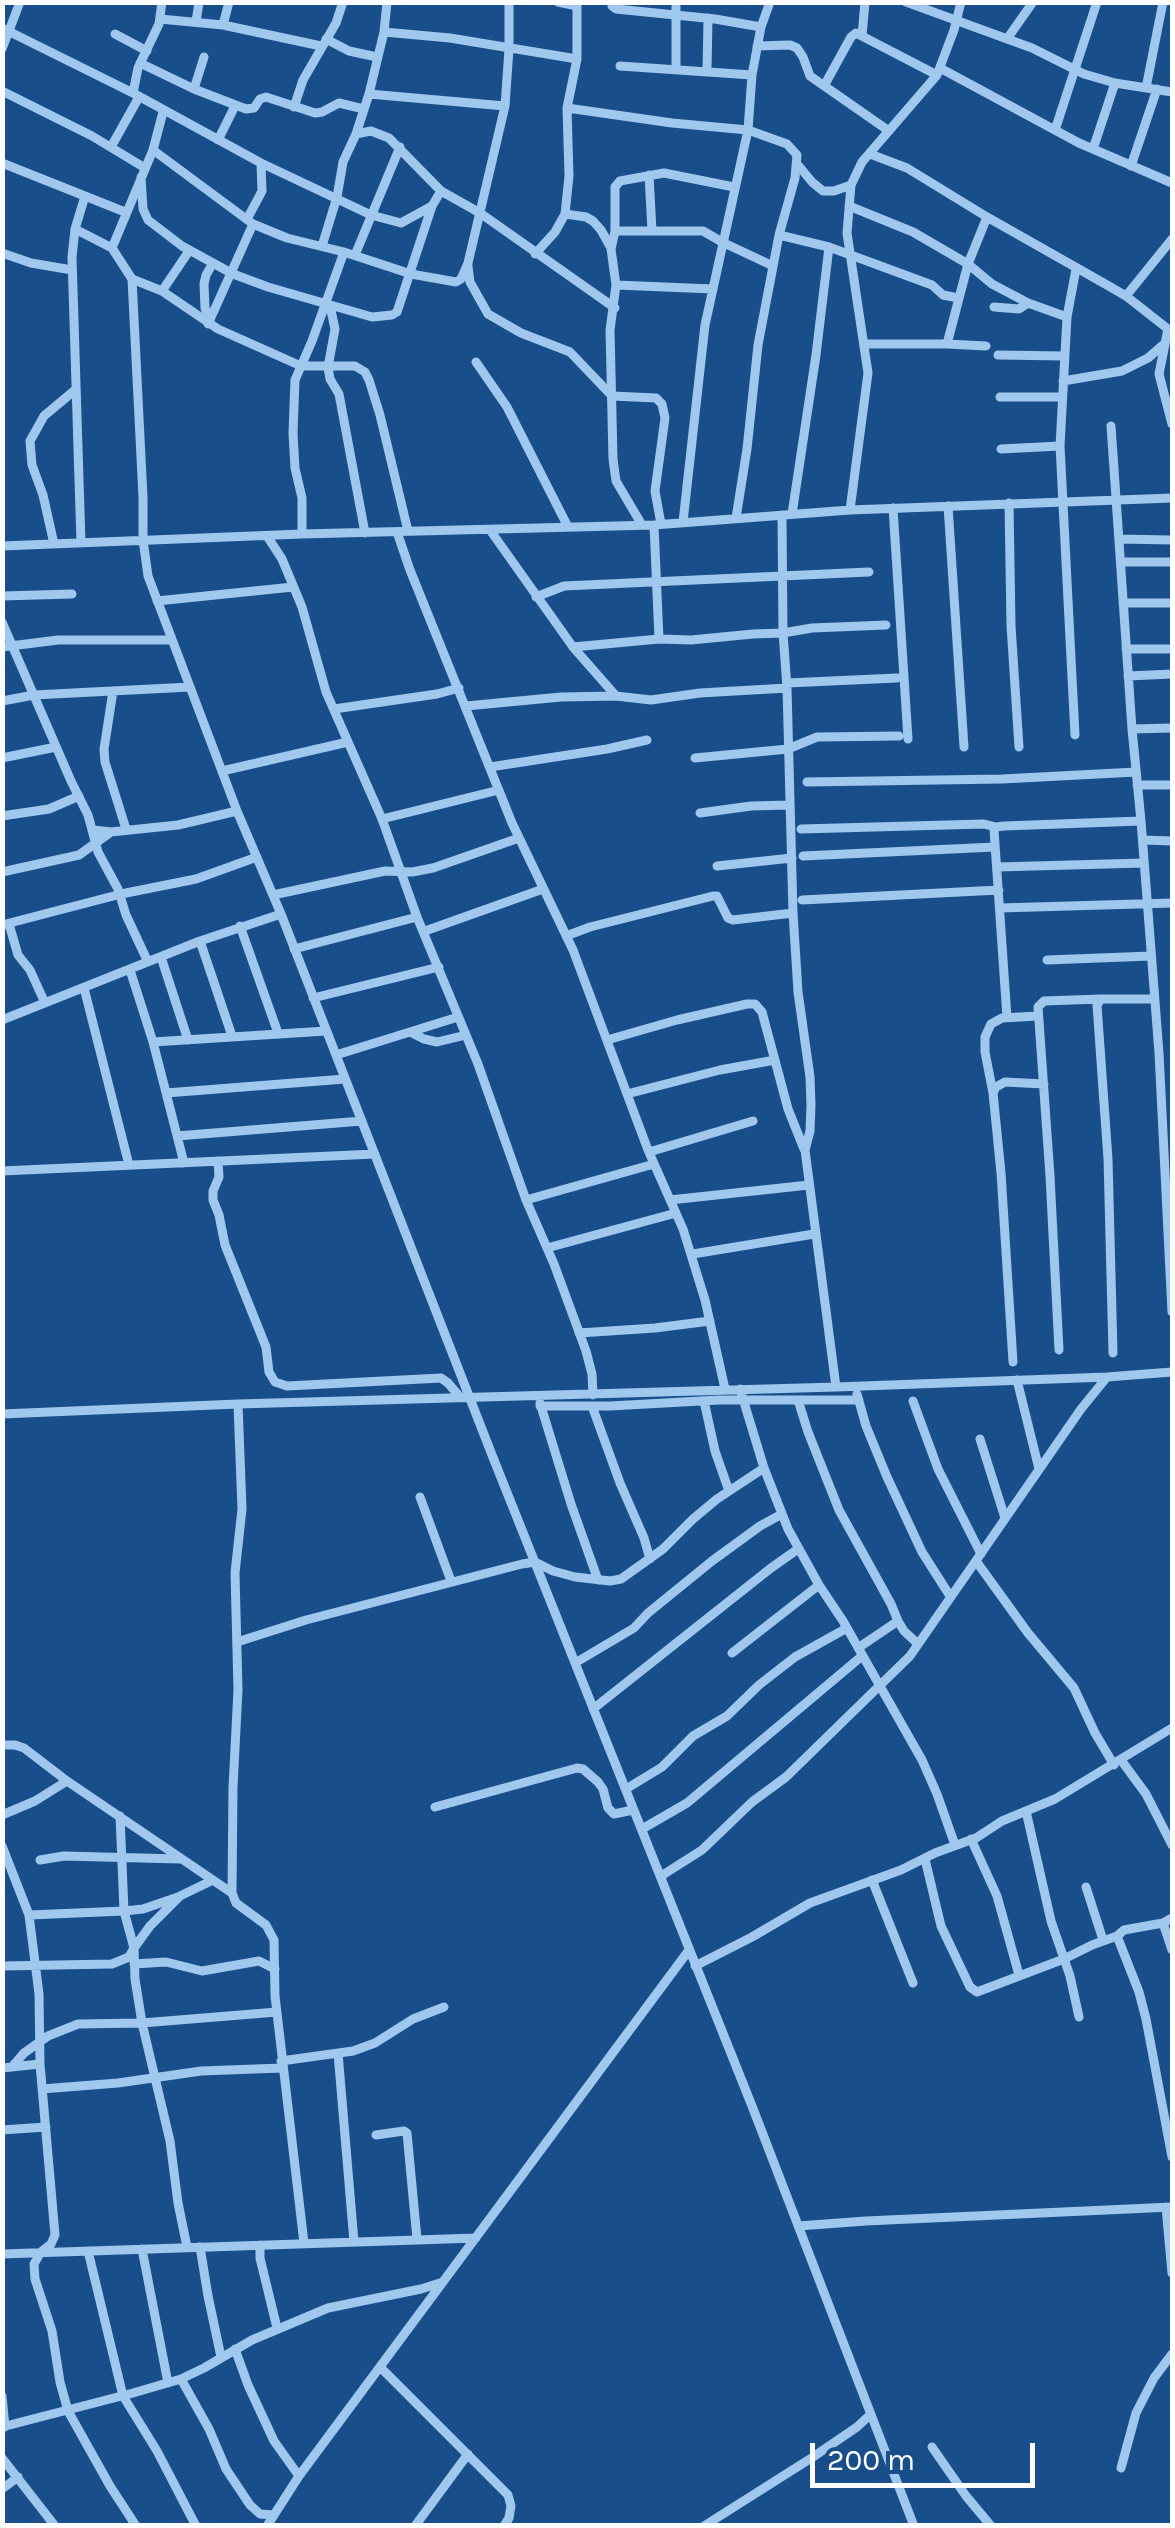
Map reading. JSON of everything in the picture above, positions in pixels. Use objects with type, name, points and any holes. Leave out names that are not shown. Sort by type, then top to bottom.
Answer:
[{"type":"street","points":[[2,49],[20,2]]},
{"type":"street","points":[[111,146],[136,95],[134,80],[160,19],[162,2]]},
{"type":"street","points":[[196,22],[199,2]]},
{"type":"street","points":[[223,25],[229,2]]},
{"type":"street","points":[[294,107],[303,80],[336,23],[343,2]]},
{"type":"street","points":[[322,246],[338,198],[343,162],[356,134],[378,57],[387,2]]},
{"type":"street","points":[[152,152],[250,222],[287,238],[411,274],[456,282],[468,263],[505,106],[509,2]]},
{"type":"street","points":[[536,254],[565,214],[569,176],[567,108],[577,59],[577,4],[558,2]]},
{"type":"street","points":[[613,2],[616,9],[708,18],[761,28]]},
{"type":"street","points":[[676,2],[676,68]]},
{"type":"street","points":[[683,522],[705,325],[748,130],[761,28],[770,2]]},
{"type":"street","points":[[862,36],[865,2]]},
{"type":"street","points":[[906,2],[1042,52],[1075,70],[1115,84],[1172,92]]},
{"type":"street","points":[[850,510],[868,373],[846,233],[851,185],[862,162],[938,71],[961,2]]},
{"type":"street","points":[[1007,39],[1034,2]]},
{"type":"street","points":[[1055,130],[1097,2]]},
{"type":"street","points":[[1131,166],[1152,89],[1164,2]]},
{"type":"street","points":[[706,70],[708,18]]},
{"type":"street","points":[[160,19],[324,42],[378,57]]},
{"type":"street","points":[[7,30],[261,163],[372,215],[400,223],[432,206]]},
{"type":"street","points":[[384,32],[450,38],[577,59]]},
{"type":"street","points":[[115,34],[147,50]]},
{"type":"street","points":[[824,86],[853,34],[862,36],[1093,149],[1172,180]]},
{"type":"street","points":[[758,46],[797,48],[810,76],[889,132]]},
{"type":"street","points":[[194,90],[204,56]]},
{"type":"street","points":[[140,62],[235,106],[252,109],[266,97],[318,114],[339,103],[362,114],[370,132]]},
{"type":"street","points":[[620,66],[752,75]]},
{"type":"street","points":[[1093,149],[1115,84]]},
{"type":"street","points":[[2,91],[132,160],[143,172],[143,209],[151,224],[190,250],[232,274],[354,312],[376,317],[397,312],[432,206],[441,191]]},
{"type":"street","points":[[368,94],[505,106]]},
{"type":"street","points":[[218,140],[235,106]]},
{"type":"street","points":[[567,108],[672,124],[748,130],[786,144],[797,154],[798,165],[779,235],[758,345],[736,518]]},
{"type":"street","points":[[112,248],[152,152],[163,112]]},
{"type":"street","points":[[356,134],[370,132],[389,138],[441,191],[480,212],[615,308]]},
{"type":"street","points":[[302,534],[303,507],[293,434],[295,380],[400,148]]},
{"type":"street","points":[[132,160],[152,152]]},
{"type":"street","points":[[870,154],[906,168],[1126,296],[1170,326],[1159,379],[1172,424]]},
{"type":"street","points":[[2,163],[86,196],[143,209]]},
{"type":"street","points":[[209,322],[232,274],[262,191],[261,163]]},
{"type":"street","points":[[798,165],[822,191],[851,185]]},
{"type":"street","points":[[642,525],[614,472],[610,330],[616,285],[611,249],[614,187],[616,183],[664,173],[734,188]]},
{"type":"street","points":[[649,176],[652,231]]},
{"type":"street","points":[[80,543],[82,524],[72,397],[72,270],[74,229],[86,196]]},
{"type":"street","points":[[848,206],[913,232],[968,264],[992,284],[1028,303],[1067,316]]},
{"type":"street","points":[[565,214],[593,221],[611,249]]},
{"type":"street","points":[[946,344],[968,264],[986,218]]},
{"type":"street","points":[[74,229],[112,248],[132,279],[143,540],[146,569],[157,601],[362,1121],[465,1397],[661,1876],[914,2526]]},
{"type":"street","points":[[614,231],[703,231],[773,266]]},
{"type":"street","points":[[779,235],[829,247],[958,298]]},
{"type":"street","points":[[1126,296],[1172,238]]},
{"type":"street","points":[[805,1150],[810,1132],[810,1077],[798,992],[793,914],[798,857],[790,804],[783,577],[788,514],[816,355],[829,247]]},
{"type":"street","points":[[162,291],[190,250]]},
{"type":"street","points":[[2,254],[72,270]]},
{"type":"street","points":[[468,263],[470,282],[488,314],[521,333],[570,352],[612,396],[656,398],[664,408],[666,418],[655,491],[659,639]]},
{"type":"street","points":[[209,322],[204,284],[213,264]]},
{"type":"street","points":[[1076,269],[1067,316],[1060,446],[1076,734]]},
{"type":"street","points":[[132,279],[162,291],[209,322],[300,366],[354,366],[367,376],[380,415],[410,570],[518,838],[586,981],[626,1094],[693,1254],[725,1389]]},
{"type":"street","points":[[616,285],[713,289]]},
{"type":"street","points":[[994,307],[1019,309],[1028,303]]},
{"type":"street","points":[[327,305],[335,329],[328,367],[339,394],[365,533]]},
{"type":"street","points":[[335,329],[354,312]]},
{"type":"street","points":[[865,344],[986,346]]},
{"type":"street","points":[[1063,381],[1122,370],[1148,358],[1163,345]]},
{"type":"street","points":[[998,356],[1064,356]]},
{"type":"street","points":[[476,362],[508,407],[568,527]]},
{"type":"street","points":[[54,544],[32,465],[30,442],[44,416],[72,397]]},
{"type":"street","points":[[1000,397],[1062,397]]},
{"type":"street","points":[[1111,426],[1160,1086],[1168,1137],[1172,1312]]},
{"type":"street","points":[[1001,448],[1060,446]]},
{"type":"street","points":[[2,546],[658,525],[850,510],[1172,498]]},
{"type":"street","points":[[1009,503],[1010,626],[1020,747]]},
{"type":"street","points":[[948,506],[964,747]]},
{"type":"street","points":[[694,758],[788,750],[817,738],[903,738],[893,508]]},
{"type":"street","points":[[490,530],[573,647],[616,696]]},
{"type":"street","points":[[282,559],[290,535]]},
{"type":"street","points":[[267,536],[282,559],[308,621],[317,666],[382,818],[579,1332],[592,1374],[593,1400],[650,1559]]},
{"type":"street","points":[[1119,539],[1172,540]]},
{"type":"street","points":[[1121,562],[1172,562]]},
{"type":"street","points":[[536,597],[564,586],[869,572]]},
{"type":"street","points":[[157,601],[294,587]]},
{"type":"street","points":[[2,596],[72,594]]},
{"type":"street","points":[[1124,603],[1172,603]]},
{"type":"street","points":[[2,622],[7,646],[25,675],[79,796],[94,830],[98,852],[148,962]]},
{"type":"street","points":[[573,647],[886,625]]},
{"type":"street","points":[[7,646],[58,640],[172,640]]},
{"type":"street","points":[[1126,649],[1172,648]]},
{"type":"street","points":[[1128,676],[1172,674]]},
{"type":"street","points":[[6,701],[21,688],[25,675]]},
{"type":"street","points":[[466,706],[561,697],[651,700],[897,678]]},
{"type":"street","points":[[6,701],[190,687]]},
{"type":"street","points":[[334,710],[459,688]]},
{"type":"street","points":[[112,691],[104,749],[126,829]]},
{"type":"street","points":[[1132,729],[1172,728]]},
{"type":"street","points":[[490,767],[647,740]]},
{"type":"street","points":[[222,770],[348,742]]},
{"type":"street","points":[[2,758],[56,747]]},
{"type":"street","points":[[807,782],[1136,772]]},
{"type":"street","points":[[1138,785],[1172,785]]},
{"type":"street","points":[[382,818],[499,790]]},
{"type":"street","points":[[2,816],[49,809],[79,796]]},
{"type":"street","points":[[700,813],[790,804]]},
{"type":"street","points":[[94,830],[111,832],[190,823],[238,811]]},
{"type":"street","points":[[801,829],[1142,821]]},
{"type":"street","points":[[996,827],[1007,1017]]},
{"type":"street","points":[[2,872],[73,858],[111,832]]},
{"type":"street","points":[[273,895],[385,871],[402,873],[433,868],[518,838]]},
{"type":"street","points":[[1142,840],[1172,841]]},
{"type":"street","points":[[718,866],[798,857],[995,846]]},
{"type":"street","points":[[45,1003],[6,924],[196,878],[257,857]]},
{"type":"street","points":[[998,867],[1144,863]]},
{"type":"street","points":[[425,931],[542,889]]},
{"type":"street","points":[[802,900],[999,890]]},
{"type":"street","points":[[566,936],[714,896],[733,920],[793,914]]},
{"type":"street","points":[[1000,908],[1172,903]]},
{"type":"street","points":[[2,1020],[240,926],[281,914]]},
{"type":"street","points":[[294,949],[417,916]]},
{"type":"street","points":[[240,926],[278,1033]]},
{"type":"street","points":[[200,942],[232,1036]]},
{"type":"street","points":[[1047,960],[1151,956]]},
{"type":"street","points":[[161,957],[188,1040]]},
{"type":"street","points":[[314,998],[439,967]]},
{"type":"street","points":[[130,970],[184,1163]]},
{"type":"street","points":[[84,988],[128,1165]]},
{"type":"street","points":[[1102,999],[1097,1011],[1108,1159],[1113,1354]]},
{"type":"street","points":[[1059,1350],[1040,1004],[1154,999]]},
{"type":"street","points":[[607,1040],[747,1004],[755,1004],[762,1012],[792,1122],[805,1150],[836,1387]]},
{"type":"street","points":[[1014,1362],[993,1092],[985,1037],[991,1024],[1007,1017],[1038,1016]]},
{"type":"street","points":[[336,1055],[458,1017]]},
{"type":"street","points":[[153,1042],[326,1031]]},
{"type":"street","points":[[410,1032],[436,1042],[466,1035]]},
{"type":"street","points":[[1159,1053],[1172,1054]]},
{"type":"street","points":[[626,1094],[775,1060]]},
{"type":"street","points":[[166,1093],[345,1079]]},
{"type":"street","points":[[993,1092],[1005,1082],[1044,1084]]},
{"type":"street","points":[[1160,1086],[1172,1086]]},
{"type":"street","points":[[177,1136],[362,1121]]},
{"type":"street","points":[[649,1152],[753,1121]]},
{"type":"street","points":[[2,1171],[374,1154]]},
{"type":"street","points":[[218,1161],[219,1176],[212,1200],[275,1382],[287,1386],[441,1378],[465,1397]]},
{"type":"street","points":[[526,1200],[654,1164]]},
{"type":"street","points":[[670,1200],[809,1185]]},
{"type":"street","points":[[547,1248],[676,1214]]},
{"type":"street","points":[[693,1254],[814,1234]]},
{"type":"street","points":[[579,1332],[710,1321]]},
{"type":"street","points":[[593,1400],[725,1389],[1172,1372]]},
{"type":"street","points":[[661,1876],[711,1842],[752,1802],[786,1778],[910,1656],[1107,1377]]},
{"type":"street","points":[[1017,1380],[1039,1469]]},
{"type":"street","points":[[856,1386],[870,1436],[922,1552],[950,1596]]},
{"type":"street","points":[[740,1389],[764,1468],[798,1549],[922,1760],[955,1845]]},
{"type":"street","points":[[2,1414],[465,1397],[539,1401],[858,1400]]},
{"type":"street","points":[[798,1400],[840,1510],[898,1622],[918,1644]]},
{"type":"street","points":[[914,1400],[938,1469],[978,1557],[1028,1633],[1074,1688],[1095,1732],[1146,1794],[1172,1845]]},
{"type":"street","points":[[539,1401],[598,1580]]},
{"type":"street","points":[[704,1401],[729,1491]]},
{"type":"street","points":[[238,1404],[242,1509],[235,1573],[238,1690],[232,1893],[236,1903],[270,1930],[275,1946],[274,1989],[304,2244]]},
{"type":"street","points":[[980,1439],[1006,1518]]},
{"type":"street","points":[[236,1642],[306,1620],[535,1562],[553,1572],[598,1580],[622,1579],[672,1542],[693,1519],[764,1468]]},
{"type":"street","points":[[420,1497],[452,1581]]},
{"type":"street","points":[[575,1664],[634,1628],[712,1561],[782,1514]]},
{"type":"street","points":[[593,1709],[798,1549]]},
{"type":"street","points":[[732,1653],[819,1585]]},
{"type":"street","points":[[642,1829],[687,1803],[898,1622]]},
{"type":"street","points":[[626,1790],[662,1767],[693,1736],[726,1716],[795,1658],[847,1628]]},
{"type":"street","points":[[695,1966],[810,1903],[901,1870],[1056,1799],[1171,1731]]},
{"type":"street","points":[[2,1744],[24,1748],[232,1893]]},
{"type":"street","points":[[435,1807],[583,1768],[604,1789],[608,1808],[614,1814],[634,1810]]},
{"type":"street","points":[[2,1815],[68,1781]]},
{"type":"street","points":[[1026,1811],[1051,1921],[1079,2017]]},
{"type":"street","points":[[120,1816],[124,1912],[134,1948],[142,2023],[173,2156],[187,2247]]},
{"type":"street","points":[[971,1839],[997,1896],[1019,1975]]},
{"type":"street","points":[[2,1846],[29,1916],[37,1966],[40,2064],[55,2235],[60,2244],[72,2251]]},
{"type":"street","points":[[40,1860],[64,1856],[183,1859]]},
{"type":"street","points":[[924,1859],[941,1926],[973,1991],[1064,1959],[1124,1930],[1168,1921],[1172,1950]]},
{"type":"street","points":[[29,1916],[124,1912],[180,1896],[211,1880]]},
{"type":"street","points":[[872,1880],[913,1983]]},
{"type":"street","points":[[1086,1887],[1103,1940]]},
{"type":"street","points":[[2,1966],[117,1964],[125,1960],[150,1926],[180,1896]]},
{"type":"street","points":[[1117,1936],[1146,2019],[1172,2156]]},
{"type":"street","points":[[266,2526],[299,2476],[690,1950]]},
{"type":"street","points":[[134,1964],[166,1962],[202,1971],[259,1962],[276,1969]]},
{"type":"street","points":[[42,2089],[200,2070],[282,2065],[353,2051],[444,2007]]},
{"type":"street","points":[[7,2067],[40,2042],[78,2024],[277,2012]]},
{"type":"street","points":[[338,2053],[354,2242]]},
{"type":"street","points":[[7,2067],[40,2064]]},
{"type":"street","points":[[2,2130],[46,2127]]},
{"type":"street","points":[[376,2135],[408,2133],[416,2240]]},
{"type":"street","points":[[798,2226],[1169,2207],[1172,2273]]},
{"type":"street","points":[[55,2235],[34,2264],[35,2280],[52,2331],[60,2382],[68,2410],[136,2526]]},
{"type":"street","points":[[2,2254],[476,2238]]},
{"type":"street","points":[[260,2245],[277,2328]]},
{"type":"street","points":[[200,2247],[222,2358]]},
{"type":"street","points":[[142,2249],[168,2383]]},
{"type":"street","points":[[88,2250],[123,2396],[196,2526]]},
{"type":"street","points":[[2,2396],[4,2427],[180,2379],[277,2328],[328,2308],[444,2282]]},
{"type":"street","points":[[235,2350],[274,2441],[299,2476]]},
{"type":"street","points":[[1121,2468],[1136,2414],[1154,2378],[1172,2354]]},
{"type":"street","points":[[381,2368],[508,2495],[509,2518],[504,2526]]},
{"type":"street","points":[[180,2379],[226,2469],[250,2505],[260,2514],[274,2516]]},
{"type":"street","points":[[704,2526],[813,2458],[871,2414]]},
{"type":"street","points":[[932,2447],[991,2526]]},
{"type":"street","points":[[415,2526],[468,2454]]},
{"type":"street","points":[[2,2458],[55,2526]]},
{"type":"street","points":[[2,2489],[18,2477]]}]
